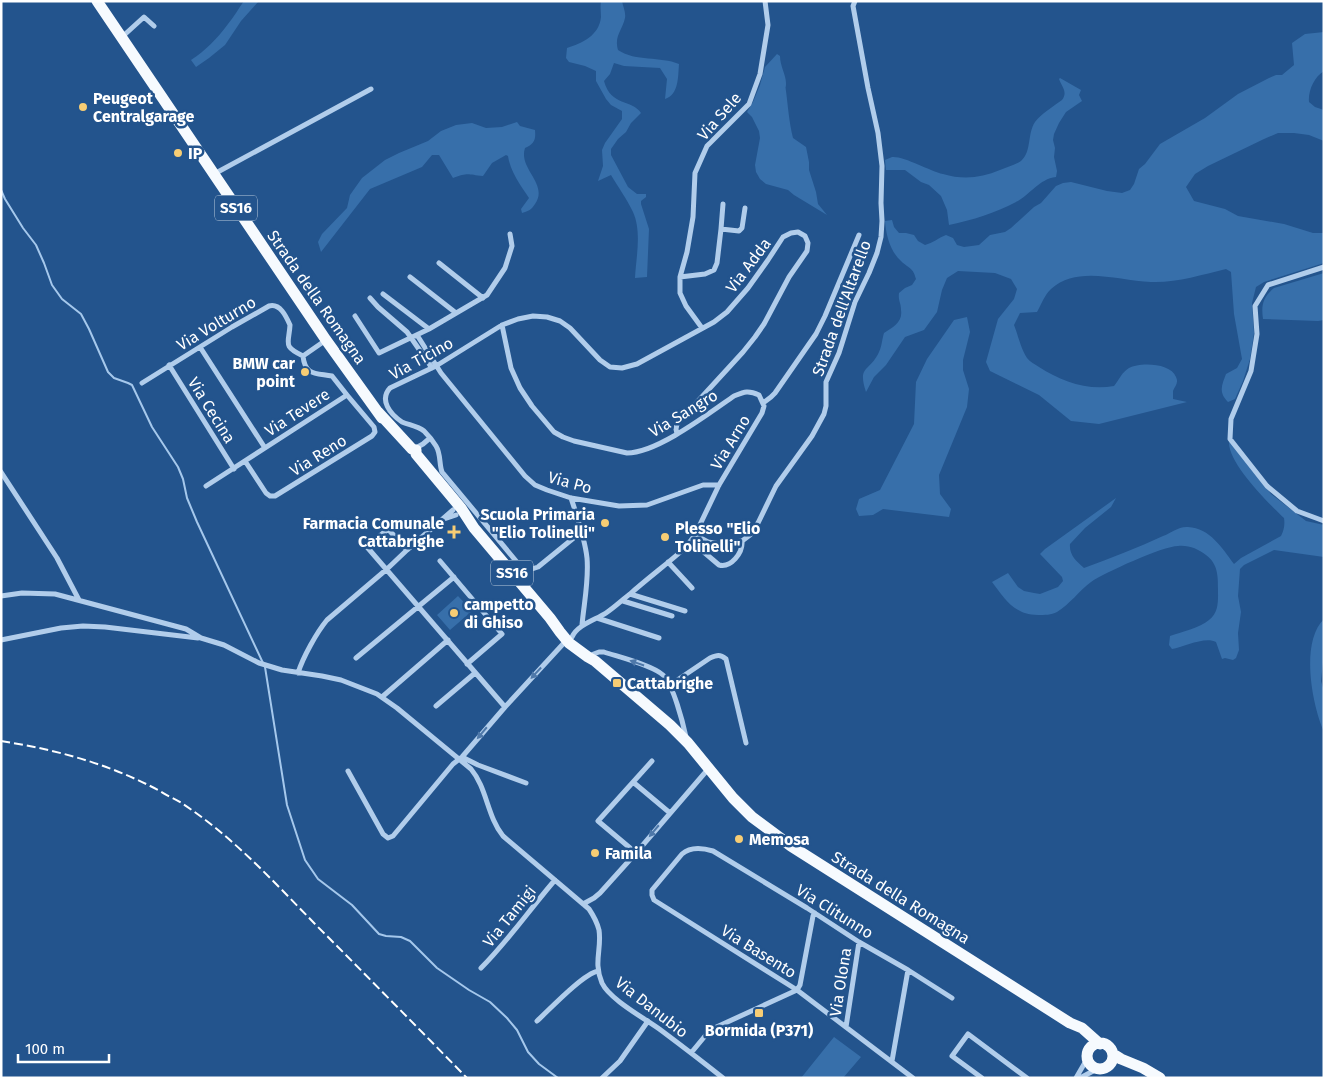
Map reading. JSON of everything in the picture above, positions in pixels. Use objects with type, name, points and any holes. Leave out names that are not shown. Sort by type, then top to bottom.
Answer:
[{"type":"main road","name":"Strada della Romagna","points":[[98,2],[326,340],[401,445],[415,451],[457,511],[474,528],[560,632],[571,639],[588,657],[593,658],[688,742],[733,798],[752,817],[777,837],[1070,1023],[1082,1028],[1093,1050]]},
{"type":"main road","name":"SS16","points":[[1102,1068],[1091,1066],[1093,1050],[1103,1044],[1121,1059],[1143,1068],[1160,1078]]},
{"type":"main road","points":[[1102,1068],[1112,1061],[1113,1054]]},
{"type":"main road","points":[[1102,1068],[1120,1067],[1137,1070],[1151,1078]]},
{"type":"street","name":"Via Sele","points":[[702,328],[686,306],[680,293],[680,277],[687,252],[693,217],[695,173],[707,146],[749,104],[760,74],[768,25],[765,1]]},
{"type":"street","name":"Strada dell'Altarello","points":[[684,548],[699,548],[719,565],[723,566],[734,559],[741,551],[742,542],[750,535],[758,523],[776,486],[812,436],[824,414],[826,382],[839,353],[855,302],[869,273],[881,237],[882,166],[880,147],[853,6],[855,1]]},
{"type":"street","points":[[121,38],[144,17],[154,26]]},
{"type":"street","points":[[214,174],[371,89]]},
{"type":"street","points":[[680,277],[705,274],[714,270],[717,263],[724,204]]},
{"type":"street","points":[[721,229],[739,231],[742,228],[745,208]]},
{"type":"street","name":"Via Adda","points":[[502,325],[532,316],[547,317],[560,321],[570,328],[600,360],[610,367],[622,368],[637,364],[714,322],[732,306],[758,274],[783,237],[790,232],[798,232],[805,236],[808,243],[807,251],[789,277],[764,324],[743,352],[677,424],[677,434]]},
{"type":"street","points":[[355,316],[379,353],[428,329],[487,295],[505,268],[512,246],[510,234]]},
{"type":"street","name":"Via Arno","points":[[581,626],[623,601],[684,548],[695,535],[719,486],[762,413],[764,403],[775,393],[816,334],[859,235]]},
{"type":"street","points":[[438,263],[483,298]]},
{"type":"street","points":[[1324,267],[1268,285],[1255,306],[1257,334],[1251,371],[1231,419],[1230,439],[1267,486],[1298,511],[1324,521]]},
{"type":"street","points":[[410,278],[456,313]]},
{"type":"street","points":[[383,294],[428,329]]},
{"type":"street","name":"Via Po","points":[[370,298],[378,307],[414,336],[434,367],[441,373],[525,476],[535,485],[572,498],[619,506],[647,505],[703,485],[719,486]]},
{"type":"street","name":"Via Volturno","points":[[142,383],[261,310],[274,305],[279,306],[290,325],[289,346],[294,352],[303,356]]},
{"type":"street","name":"Via Sangro","points":[[502,325],[511,368],[520,388],[532,406],[554,432],[574,442],[635,453],[646,450],[677,434],[743,392],[754,393],[764,403]]},
{"type":"street","name":"Via Ticino","points":[[430,438],[423,430],[396,418],[386,406],[384,398],[386,393],[390,388],[434,367],[502,325]]},
{"type":"street","points":[[303,356],[326,340]]},
{"type":"street","points":[[200,347],[265,448]]},
{"type":"street","name":"Via Tevere","points":[[206,486],[347,395],[332,376],[311,372],[306,368],[303,356]]},
{"type":"street","name":"Via Cecina","points":[[169,365],[234,469]]},
{"type":"street","name":"Via Reno","points":[[245,461],[266,493],[270,496],[275,496],[372,436],[375,432],[374,427],[347,395]]},
{"type":"street","points":[[415,451],[430,438],[437,447],[442,472],[521,567],[529,570],[538,567],[581,532]]},
{"type":"street","points":[[1,472],[57,558],[79,600]]},
{"type":"street","points":[[348,771],[383,834],[388,838],[393,836],[505,707],[563,644],[571,639],[581,626],[587,572],[587,560],[572,498]]},
{"type":"street","points":[[298,672],[323,624],[441,520],[457,511]]},
{"type":"street","points":[[406,550],[388,529],[367,547],[505,707]]},
{"type":"street","points":[[695,535],[708,542],[720,544],[742,542]]},
{"type":"street","points":[[440,561],[502,634],[467,664]]},
{"type":"street","points":[[668,562],[692,588]]},
{"type":"street","points":[[356,658],[454,577]]},
{"type":"street","points":[[1,596],[22,593],[55,594],[186,629],[201,638]]},
{"type":"street","points":[[630,594],[685,611]]},
{"type":"street","points":[[623,601],[672,616]]},
{"type":"street","points":[[597,618],[659,638]]},
{"type":"street","points":[[1,640],[61,628],[83,626],[201,638],[224,645],[259,663],[282,670],[341,680],[361,687],[397,708],[461,758],[479,780],[493,820],[503,836],[589,909],[594,898]]},
{"type":"street","points":[[382,698],[448,640]]},
{"type":"street","points":[[593,658],[598,652],[604,652],[664,675],[670,685],[683,721],[688,742]]},
{"type":"street","points":[[670,685],[710,658],[717,655],[726,659],[746,743]]},
{"type":"street","points":[[436,706],[475,673]]},
{"type":"street","points":[[461,758],[526,783]]},
{"type":"street","points":[[636,853],[598,820],[652,760]]},
{"type":"street","points":[[582,904],[600,893],[708,768]]},
{"type":"street","points":[[633,782],[670,813]]},
{"type":"street","name":"Via Clitunno","points":[[704,849],[713,851],[952,998]]},
{"type":"street","name":"Via Basento","points":[[704,849],[686,850],[652,890],[653,898],[797,990],[913,1078]]},
{"type":"street","name":"Via Tamigi","points":[[481,968],[498,951],[555,880]]},
{"type":"street","name":"Via Danubio","points":[[589,909],[599,930],[598,971],[603,985],[613,996],[723,1078]]},
{"type":"street","points":[[691,1053],[710,1030],[797,990],[800,985],[815,913]]},
{"type":"street","name":"Via Olona","points":[[846,1027],[859,942]]},
{"type":"street","points":[[892,1061],[908,970]]},
{"type":"street","points":[[537,1021],[592,972],[598,971]]},
{"type":"street","points":[[602,1078],[620,1061],[648,1021]]},
{"type":"street","points":[[978,1077],[952,1056],[968,1034],[1027,1078]]},
{"type":"street","points":[[1076,1078],[1093,1050]]},
{"type":"street","points":[[1080,1078],[1102,1068]]},
{"type":"shaded area","points":[[244,1],[259,1],[241,21],[225,45],[196,67],[191,60],[215,40]]},
{"type":"shaded area","points":[[601,1],[622,1],[625,16],[617,41],[618,50],[640,58],[664,60],[679,64],[678,79],[673,94],[665,99],[667,79],[660,68],[624,66],[614,63],[610,74],[604,81],[611,95],[641,113],[618,139],[611,149],[611,155],[628,187],[637,194],[646,194],[641,204],[649,229],[647,277],[635,278],[638,236],[636,220],[631,207],[611,175],[598,181],[603,166],[602,150],[622,119],[622,111],[611,105],[606,99],[596,81],[596,71],[569,62],[566,58],[567,48],[589,38],[597,29],[601,17]]},
{"type":"shaded area","points":[[1324,32],[1324,71],[1311,89],[1309,102],[1315,107],[1324,110],[1324,141],[1309,135],[1278,133],[1208,166],[1195,174],[1186,187],[1194,201],[1225,209],[1238,216],[1284,224],[1313,233],[1324,233],[1324,263],[1264,282],[1256,287],[1252,303],[1254,333],[1250,359],[1235,399],[1228,402],[1222,392],[1222,385],[1226,374],[1237,368],[1242,359],[1234,314],[1231,272],[1226,269],[1160,282],[1099,276],[1073,278],[1051,289],[1037,312],[1020,313],[1014,325],[1027,358],[1056,377],[1084,386],[1114,386],[1122,374],[1129,368],[1140,365],[1162,366],[1173,372],[1176,377],[1177,381],[1173,391],[1173,399],[1187,402],[1099,424],[1071,421],[1039,395],[990,371],[986,362],[998,319],[1014,299],[1017,289],[1011,279],[995,273],[958,271],[947,278],[937,312],[924,330],[905,337],[886,365],[874,377],[866,392],[864,373],[879,352],[884,333],[897,324],[900,318],[899,293],[912,285],[916,279],[912,270],[897,257],[891,248],[885,221],[892,220],[894,227],[899,233],[914,235],[918,241],[925,245],[946,235],[953,238],[957,245],[964,247],[979,245],[990,235],[1005,232],[1041,203],[1056,186],[1063,183],[1071,182],[1122,193],[1130,190],[1139,169],[1160,144],[1205,118],[1238,94],[1269,78],[1282,75],[1294,65],[1292,43],[1305,34]]},
{"type":"shaded area","points":[[777,54],[780,56],[786,80],[793,138],[806,147],[809,170],[818,204],[827,215],[788,190],[766,184],[756,172],[755,165],[760,138],[759,131],[752,117],[747,112],[760,85],[765,67]]},
{"type":"shaded area","points":[[1060,78],[1081,90],[1079,95],[1082,101],[1066,112],[1054,134],[1056,177],[1040,184],[1016,202],[984,216],[949,225],[947,210],[941,196],[929,185],[921,182],[905,170],[886,170],[885,160],[897,157],[950,176],[972,177],[993,173],[1021,161],[1027,152],[1035,122],[1064,97]]},
{"type":"shaded area","points":[[517,122],[520,126],[535,130],[534,141],[525,148],[524,156],[538,190],[538,197],[530,210],[522,213],[521,209],[529,198],[513,173],[508,156],[506,155],[492,163],[483,176],[466,174],[453,178],[439,155],[432,155],[422,167],[370,189],[321,252],[318,242],[322,234],[347,208],[350,195],[362,178],[385,160],[428,141],[441,131],[456,125],[472,123],[486,128],[502,127]]},
{"type":"shaded area","points":[[1324,273],[1324,320],[1263,319],[1262,310],[1264,302],[1267,295],[1274,288]]},
{"type":"shaded area","points":[[967,317],[970,332],[963,360],[963,370],[969,389],[967,407],[939,475],[940,494],[951,509],[949,517],[883,509],[873,515],[859,516],[856,509],[859,499],[880,490],[914,424],[916,382],[927,359],[954,320]]},
{"type":"shaded area","points":[[1231,441],[1271,494],[1306,521],[1324,525],[1324,557],[1274,550],[1244,565],[1240,569],[1238,596],[1241,612],[1238,633],[1239,650],[1236,658],[1233,660],[1222,659],[1216,642],[1211,640],[1172,649],[1169,645],[1170,636],[1196,628],[1205,623],[1215,613],[1217,606],[1218,579],[1215,566],[1206,555],[1193,548],[1186,546],[1170,547],[1120,567],[1091,582],[1062,609],[1050,614],[1030,614],[1016,609],[992,582],[1008,573],[1018,587],[1024,591],[1040,594],[1058,587],[1063,581],[1062,577],[1040,554],[1116,498],[1111,507],[1085,528],[1070,544],[1072,555],[1084,568],[1185,527],[1196,528],[1209,535],[1234,564],[1241,558],[1281,536],[1284,530],[1284,518],[1259,493],[1235,461],[1230,451],[1229,442]]},
{"type":"shaded area","name":"campetto di Ghiso","points":[[458,596],[472,611],[450,630],[437,615]]},
{"type":"shaded area","points":[[1324,619],[1324,653],[1321,681],[1324,691],[1324,732],[1312,690],[1310,658],[1312,643],[1317,629]]},
{"type":"shaded area","points":[[834,1037],[861,1057],[843,1078],[801,1078]]},
{"type":"waterway","points":[[1,190],[23,228],[36,245],[52,285],[62,299],[81,314],[108,372],[114,378],[132,385],[152,427],[178,467],[187,498],[197,522],[263,663]]},
{"type":"waterway","points":[[265,667],[287,805],[305,860],[318,879],[352,905],[379,934],[401,937],[410,941],[437,968],[490,1002],[517,1030],[528,1052],[539,1064],[558,1078]]},
{"type":"railway","points":[[1,741],[83,759],[122,773],[180,802],[201,817],[236,845],[268,876],[467,1078]]},
{"type":"place","name":"Peugeot Centralgarage","points":[[83,107]]},
{"type":"place","name":"IP","points":[[178,153]]},
{"type":"place","name":"BMW car point","points":[[305,372]]},
{"type":"place","name":"Scuola Primaria \"Elio Tolinelli\"","points":[[605,523]]},
{"type":"place","name":"Farmacia Comunale Cattabrighe","points":[[454,532]]},
{"type":"place","name":"Plesso \"Elio Tolinelli\"","points":[[665,537]]},
{"type":"place","name":"campetto di Ghiso","points":[[454,613]]},
{"type":"place","name":"Cattabrighe","points":[[617,683]]},
{"type":"place","name":"Memosa","points":[[739,839]]},
{"type":"place","name":"Famila","points":[[595,853]]},
{"type":"place","name":"Bormida (P371)","points":[[759,1013]]}]
